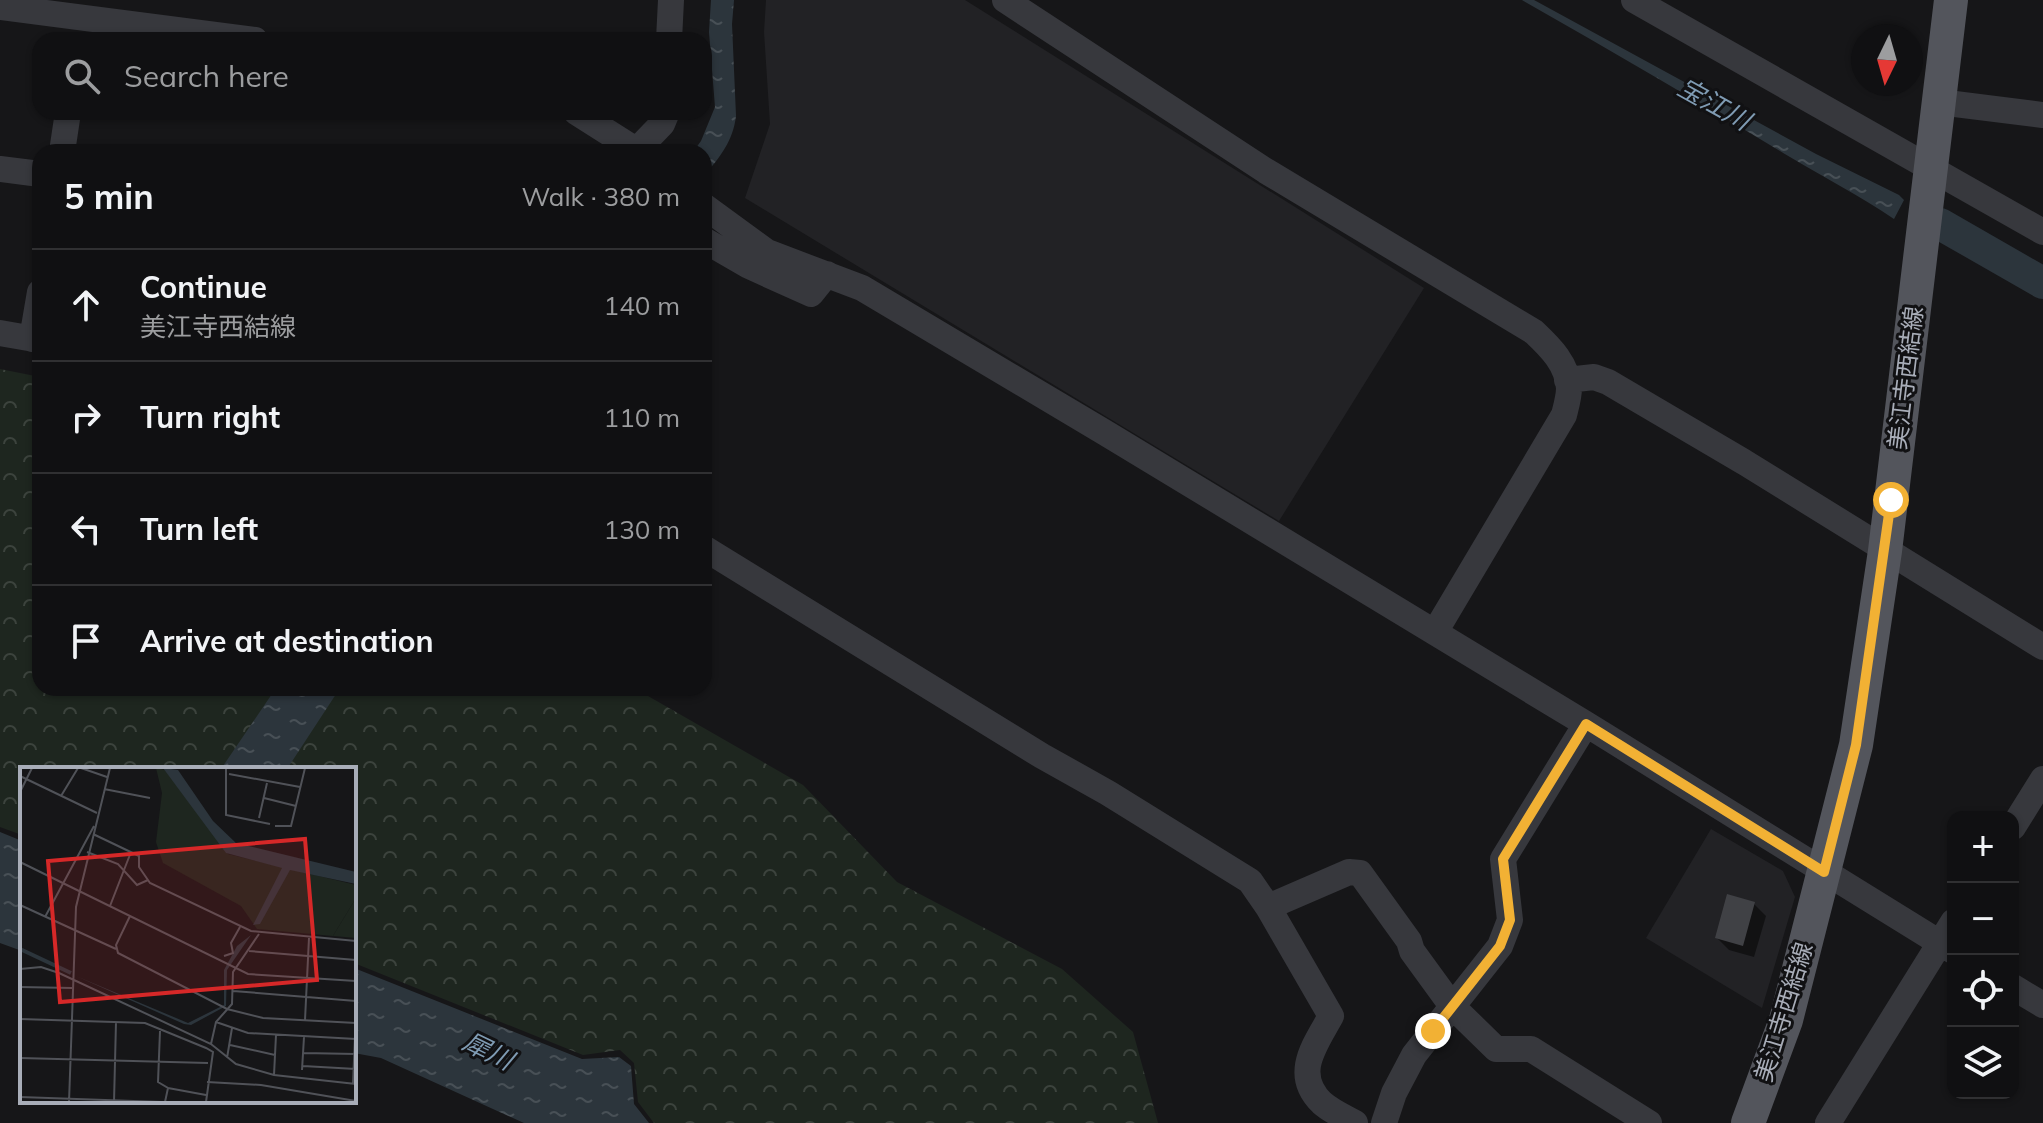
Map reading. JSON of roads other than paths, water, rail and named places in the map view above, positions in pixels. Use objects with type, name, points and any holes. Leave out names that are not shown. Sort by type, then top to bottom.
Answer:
[{"type":"main road","name":"美江寺西結線","points":[[1748,1123],[1786,1020],[1856,745],[1885,551],[1951,0]]},
{"type":"street","points":[[669,32],[671,0]]},
{"type":"street","points":[[1005,0],[1266,171],[1534,332],[1556,352],[1569,390],[1564,415],[1435,632]]},
{"type":"street","points":[[1634,0],[2043,232]]},
{"type":"street","points":[[0,7],[189,32]]},
{"type":"street","points":[[1939,102],[2043,115]]},
{"type":"street","points":[[63,144],[67,120]]},
{"type":"street","points":[[589,120],[626,144]]},
{"type":"street","points":[[643,144],[664,120]]},
{"type":"street","points":[[0,169],[32,173]]},
{"type":"street","points":[[712,212],[767,252],[862,288],[1435,632],[1824,872],[1947,938]]},
{"type":"street","points":[[712,245],[749,266],[811,294],[827,274]]},
{"type":"street","points":[[0,333],[32,339]]},
{"type":"street","points":[[1567,380],[1594,377],[1608,382],[1744,462],[2043,647]]},
{"type":"street","points":[[712,553],[1250,881],[1331,1016],[1307,1061],[1309,1088],[1323,1104],[1355,1123]]},
{"type":"street","points":[[1384,1123],[1394,1093],[1414,1055],[1500,946],[1510,920],[1503,859],[1586,724]]},
{"type":"street","points":[[2019,817],[2043,779]]},
{"type":"street","points":[[1268,907],[1349,872],[1360,873],[1452,1006],[1496,1049],[1531,1049],[1649,1123]]},
{"type":"street","points":[[1828,1123],[1947,942]]},
{"type":"street","points":[[2019,991],[2043,1005]]},
{"type":"water","points":[[711,0],[734,0],[732,24],[736,116],[729,141],[712,166],[712,144],[699,144],[712,120],[715,107],[712,32],[709,32]]},
{"type":"water","name":"宝江川","points":[[1522,0],[1534,0],[1816,154],[1899,195],[1904,200],[1894,219],[1690,97]]},
{"type":"water","points":[[271,696],[335,696],[288,767],[222,767]]},
{"type":"water","points":[[0,832],[20,840],[20,950],[0,943]]},
{"type":"water","name":"犀川","points":[[356,969],[582,1059],[619,1057],[631,1066],[634,1104],[649,1123],[524,1123],[381,1058],[356,1053]]},
{"type":"waterway","name":"宝江川","points":[[1940,224],[2043,283]]}]
